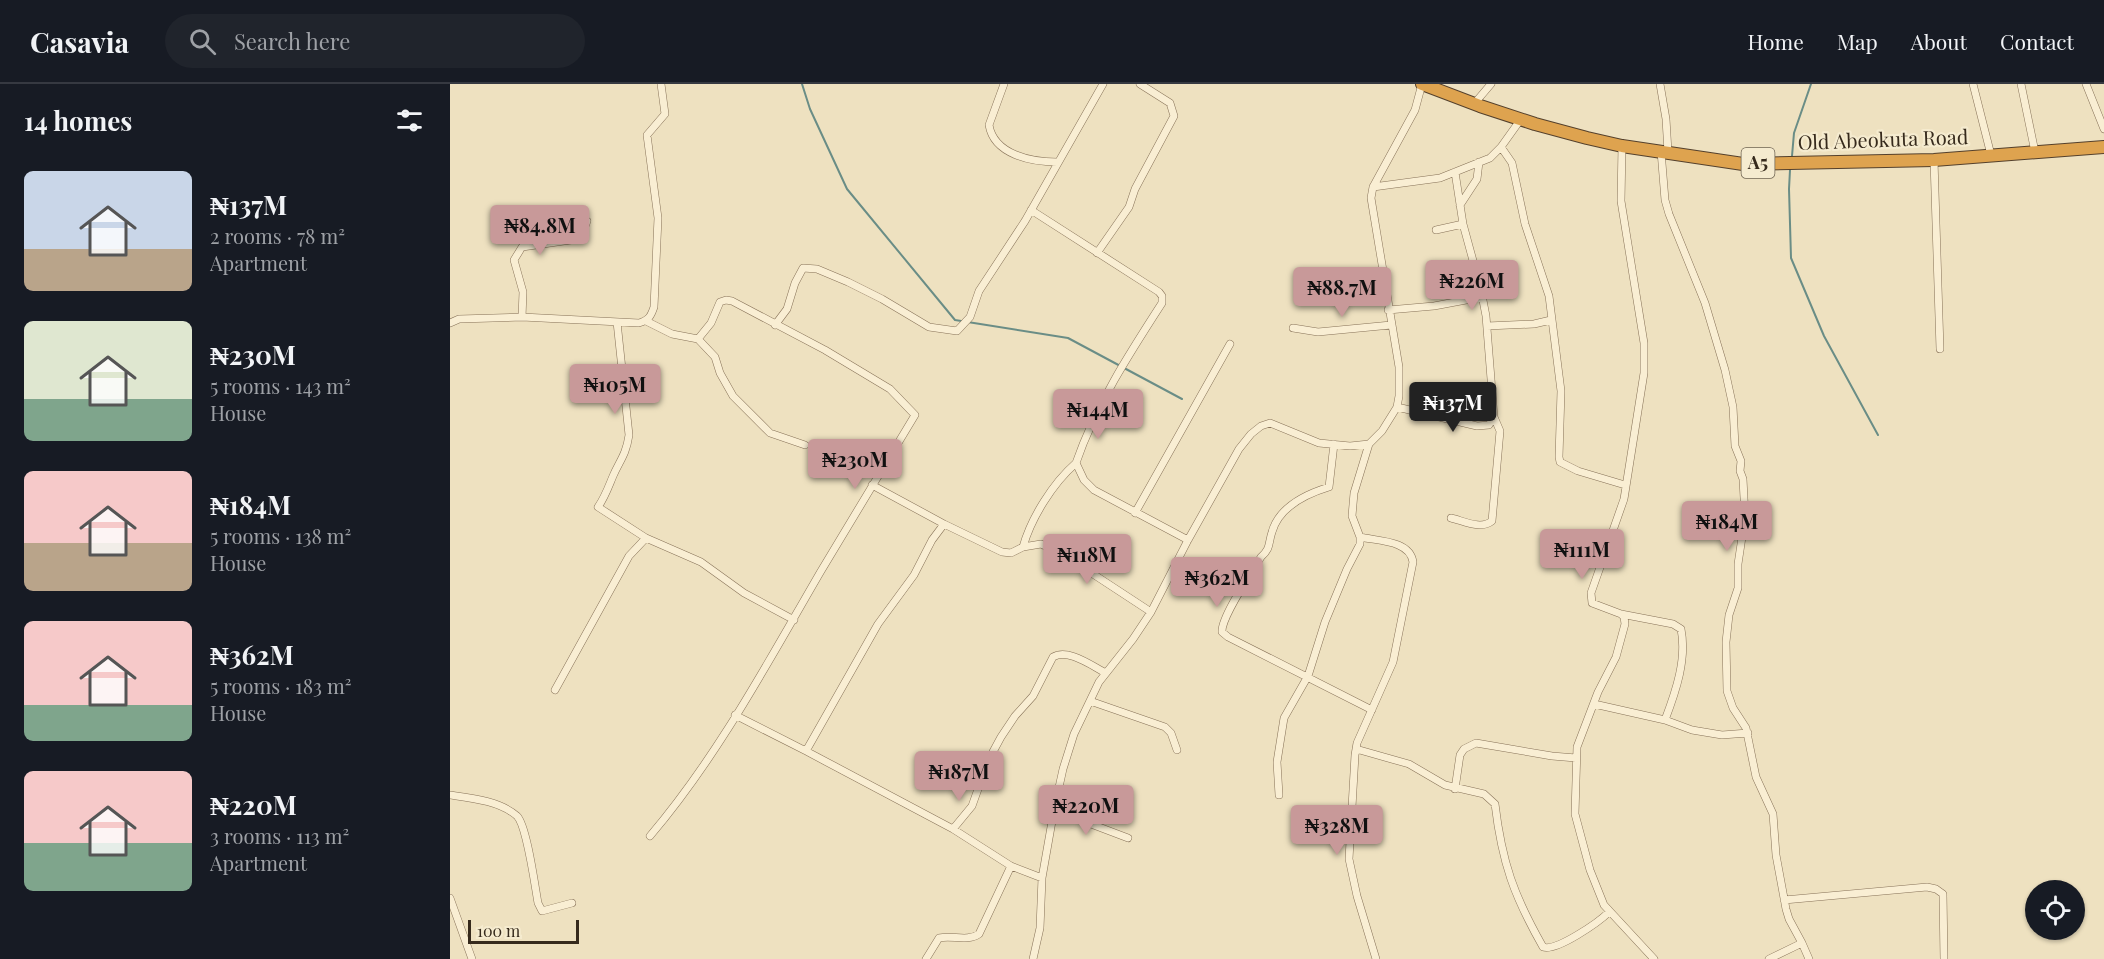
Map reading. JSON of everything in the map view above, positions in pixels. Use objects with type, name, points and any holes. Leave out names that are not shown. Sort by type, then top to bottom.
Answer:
[{"type":"highway","name":"Old Abeokuta Road","points":[[1422,84],[1521,119],[1622,146],[1743,164],[1934,160],[2104,147]]},
{"type":"street","points":[[646,321],[651,316],[654,307],[658,218],[647,135],[665,114],[661,84]]},
{"type":"street","points":[[1004,84],[989,125],[992,135],[1018,157],[1035,162],[1057,162]]},
{"type":"street","points":[[775,325],[787,309],[803,268],[817,269],[848,282],[930,327],[957,331],[970,317],[978,291],[1031,210],[1103,84]]},
{"type":"street","points":[[1097,253],[1129,207],[1135,189],[1174,116],[1170,103],[1140,84]]},
{"type":"street","points":[[1279,795],[1277,762],[1284,718],[1308,676],[1325,622],[1360,544],[1360,537],[1352,516],[1354,493],[1369,444],[1382,431],[1397,407],[1399,367],[1371,198],[1373,187],[1415,110],[1422,84]]},
{"type":"street","points":[[1474,104],[1491,84]]},
{"type":"street","points":[[1660,84],[1666,119],[1665,200],[1686,261],[1704,303],[1725,370],[1733,407],[1735,446],[1741,461],[1745,517],[1738,564],[1738,588],[1729,615],[1726,642],[1726,681],[1729,700],[1748,733],[1756,777],[1773,814],[1776,855],[1789,919],[1809,959]]},
{"type":"street","points":[[1973,84],[1991,155]]},
{"type":"street","points":[[2021,84],[2036,152]]},
{"type":"street","points":[[2086,84],[2104,129]]},
{"type":"street","points":[[1373,187],[1440,178],[1490,158],[1521,119]]},
{"type":"street","points":[[1622,146],[1621,201],[1645,354],[1641,399],[1624,499],[1596,576],[1591,599],[1596,605],[1622,614],[1673,624],[1681,629],[1683,657],[1665,720]]},
{"type":"street","points":[[1501,147],[1512,163],[1525,224],[1549,296],[1561,391],[1560,462],[1578,471],[1625,485]]},
{"type":"street","points":[[1934,160],[1940,349]]},
{"type":"street","points":[[1460,205],[1477,179],[1479,162]]},
{"type":"street","points":[[1452,518],[1481,525],[1488,525],[1492,521],[1500,431],[1494,417],[1487,326],[1482,297],[1463,224],[1455,172]]},
{"type":"street","points":[[1457,185],[1471,189]]},
{"type":"street","points":[[1023,547],[1028,530],[1038,512],[1068,469],[1076,463],[1087,434],[1118,371],[1162,303],[1162,296],[1159,292],[1031,210]]},
{"type":"street","points":[[522,317],[523,292],[514,260],[522,246],[571,240],[582,235],[587,221]]},
{"type":"street","points":[[1436,230],[1463,224]]},
{"type":"street","points":[[1388,310],[1434,306],[1482,297]]},
{"type":"street","points":[[650,836],[700,772],[794,620],[915,415],[890,389],[825,350],[732,301],[723,300],[717,306],[711,323],[698,339]]},
{"type":"street","points":[[450,323],[459,319],[522,317],[617,322],[646,321],[672,334],[698,339],[715,357],[720,373],[733,396],[770,433],[804,445]]},
{"type":"street","points":[[1487,326],[1534,324],[1551,320]]},
{"type":"street","points":[[617,322],[629,435],[627,452],[614,475],[607,495],[598,507],[646,538],[701,562],[744,593],[794,620]]},
{"type":"street","points":[[1293,327],[1318,332],[1391,325]]},
{"type":"street","points":[[1136,513],[1230,344]]},
{"type":"street","points":[[1397,407],[1477,426],[1489,425],[1494,417]]},
{"type":"street","points":[[1033,959],[1040,928],[1042,878],[1054,810],[1074,734],[1106,673],[1151,612],[1239,449],[1251,434],[1261,426],[1270,423],[1319,443],[1369,444]]},
{"type":"street","points":[[1334,444],[1329,487],[1308,495],[1282,514],[1272,530],[1268,550],[1261,557],[1222,627],[1222,632],[1372,710]]},
{"type":"street","points":[[1076,463],[1084,480],[1094,490],[1188,540]]},
{"type":"street","points":[[872,485],[1002,552],[1011,553],[1023,547],[1041,544],[1061,553],[1151,612]]},
{"type":"street","points":[[806,751],[878,624],[914,574],[932,540],[944,524]]},
{"type":"street","points":[[1360,537],[1405,548],[1412,555],[1413,562],[1393,662],[1356,750],[1349,859],[1357,896],[1376,959]]},
{"type":"street","points":[[555,690],[629,556],[646,538]]},
{"type":"street","points":[[1622,614],[1625,624],[1616,657],[1577,747],[1575,814],[1590,870],[1609,912],[1654,959]]},
{"type":"street","points":[[953,829],[972,806],[988,761],[1001,737],[1015,716],[1033,696],[1053,657],[1057,654],[1065,654],[1106,673]]},
{"type":"street","points":[[1090,701],[1165,727],[1171,733],[1177,750]]},
{"type":"street","points":[[1594,704],[1665,720],[1692,730],[1716,734],[1748,733]]},
{"type":"street","points":[[735,715],[953,829],[1011,866],[1042,878]]},
{"type":"street","points":[[1455,789],[1460,755],[1464,749],[1476,743],[1576,758]]},
{"type":"street","points":[[1356,750],[1409,764],[1445,785],[1484,794],[1495,804],[1503,856],[1512,887],[1543,947],[1551,948],[1562,943],[1602,919],[1609,912]]},
{"type":"street","points":[[450,795],[488,802],[506,809],[519,818],[527,842],[538,903],[542,911],[573,903]]},
{"type":"street","points":[[1054,810],[1128,838]]},
{"type":"street","points":[[926,959],[939,938],[946,936],[968,939],[979,934],[1011,866]]},
{"type":"street","points":[[1784,900],[1856,892],[1927,887],[1936,889],[1943,894],[1944,959]]},
{"type":"street","points":[[450,898],[472,959]]},
{"type":"street","points":[[1769,959],[1802,943]]},
{"type":"waterway","points":[[802,84],[810,109],[847,189],[955,320],[1068,338],[1182,399]]},
{"type":"waterway","points":[[1792,156],[1794,133],[1811,84]]},
{"type":"waterway","points":[[1790,170],[1791,258],[1824,336],[1878,435]]}]
